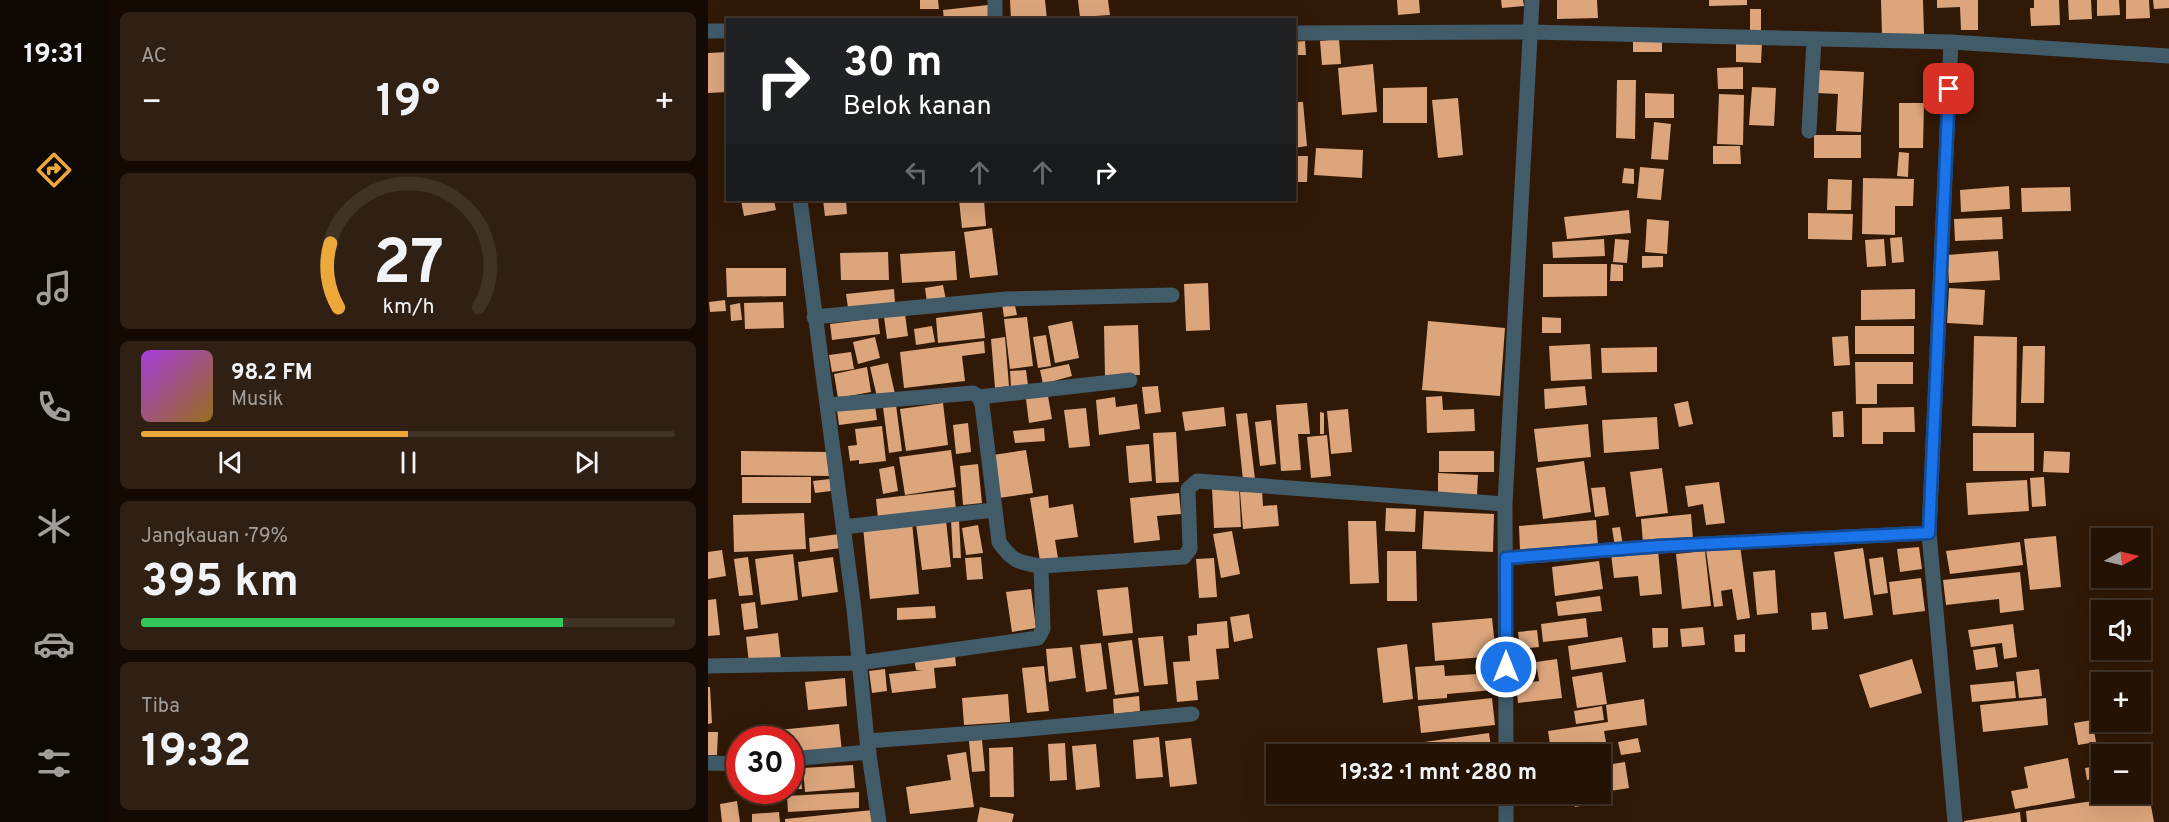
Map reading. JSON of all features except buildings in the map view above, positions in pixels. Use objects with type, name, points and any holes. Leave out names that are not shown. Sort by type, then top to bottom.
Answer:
[{"type":"street","points":[[995,0],[995,18]]},
{"type":"street","points":[[1506,744],[1505,504],[1532,0]]},
{"type":"street","points":[[708,31],[726,31]]},
{"type":"street","points":[[1296,33],[1531,32],[1951,42],[2169,56]]},
{"type":"street","points":[[1809,131],[1814,39]]},
{"type":"street","points":[[1951,42],[1929,533],[1955,822]]},
{"type":"street","points":[[800,201],[879,822]]},
{"type":"street","points":[[814,317],[1006,299],[1172,295]]},
{"type":"street","points":[[979,397],[1130,380]]},
{"type":"street","points":[[827,405],[973,393],[979,397],[982,404],[999,542],[1008,556],[1021,563],[1041,566],[1184,557],[1190,549],[1188,489],[1197,481],[1505,504]]},
{"type":"street","points":[[843,527],[994,510]]},
{"type":"street","points":[[1506,558],[1660,546],[1929,533]]},
{"type":"street","points":[[708,666],[859,663],[1038,638],[1043,629],[1041,566]]},
{"type":"street","points":[[804,757],[868,746],[1192,714]]},
{"type":"street","points":[[708,763],[726,764]]},
{"type":"street","points":[[1506,804],[1506,822]]},
{"type":"route","points":[[1506,667],[1506,558],[1660,546],[1929,533],[1949,89]]}]
